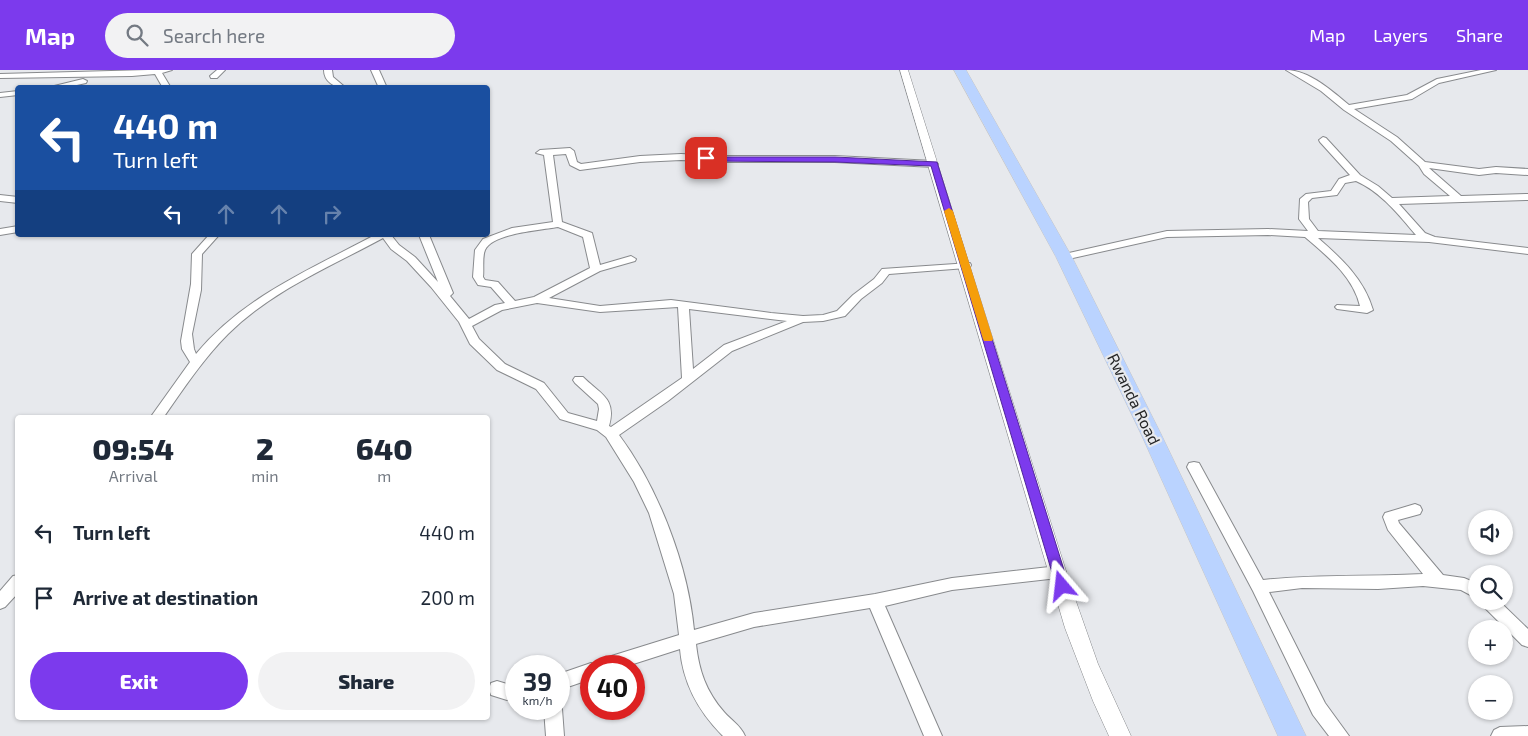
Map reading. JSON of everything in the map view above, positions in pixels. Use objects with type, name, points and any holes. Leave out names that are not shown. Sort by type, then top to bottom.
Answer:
[{"type":"highway","name":"Rwanda Road","points":[[960,70],[1064,257],[1151,434],[1292,736]]},
{"type":"street","points":[[67,76],[74,70]]},
{"type":"street","points":[[63,85],[126,70]]},
{"type":"street","points":[[0,76],[67,76],[168,70]]},
{"type":"street","points":[[214,76],[221,70]]},
{"type":"street","points":[[328,70],[327,73],[332,82],[337,85]]},
{"type":"street","points":[[375,70],[382,85]]},
{"type":"street","points":[[904,70],[966,265],[1058,572],[1099,696],[1120,736]]},
{"type":"street","points":[[1290,70],[1324,89],[1347,108],[1394,139],[1422,164],[1427,172],[1459,199]]},
{"type":"street","points":[[1347,108],[1390,99],[1410,98],[1437,81],[1492,70]]},
{"type":"street","points":[[157,71],[165,85]]},
{"type":"street","points":[[0,96],[15,94]]},
{"type":"street","points":[[1323,140],[1355,175],[1398,208],[1421,235],[1436,240]]},
{"type":"street","points":[[559,224],[556,218],[554,188],[544,153],[570,151],[573,163],[580,166],[640,158],[681,156],[717,159],[835,159],[934,164]]},
{"type":"street","points":[[1422,164],[1479,172],[1496,170],[1528,172]]},
{"type":"street","points":[[1341,307],[1368,310],[1353,280],[1312,234],[1305,221],[1303,201],[1307,198],[1334,193],[1342,181],[1353,178],[1355,175]]},
{"type":"street","points":[[1390,201],[1418,202],[1477,196],[1528,197]]},
{"type":"street","points":[[0,198],[15,200]]},
{"type":"street","points":[[1264,232],[1278,228],[1297,228],[1304,217]]},
{"type":"street","points":[[512,304],[494,284],[482,283],[478,277],[482,246],[487,241],[502,234],[559,224],[588,235],[596,269]]},
{"type":"street","points":[[0,232],[15,230]]},
{"type":"street","points":[[1064,257],[1167,234],[1264,232],[1436,240],[1528,251]]},
{"type":"street","points":[[196,363],[189,355],[185,338],[194,300],[198,264],[197,254],[212,237]]},
{"type":"street","points":[[158,415],[210,345],[244,314],[310,272],[378,237]]},
{"type":"street","points":[[388,237],[395,247],[411,259],[435,285],[465,323]]},
{"type":"street","points":[[425,237],[442,282],[474,341],[508,372],[540,386],[564,416],[606,431],[664,398],[728,348],[803,319]]},
{"type":"street","points":[[538,300],[596,269],[631,258]]},
{"type":"street","points":[[465,323],[491,310],[538,300],[600,309],[663,303],[683,304],[803,319],[823,318],[841,314],[857,297],[878,281],[883,272],[966,265]]},
{"type":"street","points":[[683,304],[688,379]]},
{"type":"street","points":[[579,380],[603,401],[606,431],[647,491],[679,586],[687,618],[690,663],[694,681],[705,702],[720,722],[736,736]]},
{"type":"street","points":[[1194,467],[1259,587],[1319,708],[1340,736]]},
{"type":"street","points":[[1415,510],[1390,517],[1393,526],[1439,582]]},
{"type":"street","points":[[639,655],[719,629],[754,620],[875,602],[952,584],[1058,572]]},
{"type":"street","points":[[1259,587],[1302,582],[1378,583],[1423,580],[1464,584],[1468,586]]},
{"type":"street","points":[[5,598],[15,585]]},
{"type":"street","points":[[875,602],[933,736]]},
{"type":"street","points":[[1497,610],[1528,640]]},
{"type":"street","points":[[497,689],[505,691]]},
{"type":"street","points":[[554,720],[555,736]]},
{"type":"street","points":[[1500,736],[1528,735]]},
{"type":"slow traffic","points":[[949,211],[988,339]]},
{"type":"route","points":[[706,158],[835,159],[934,164],[1062,586]]}]
